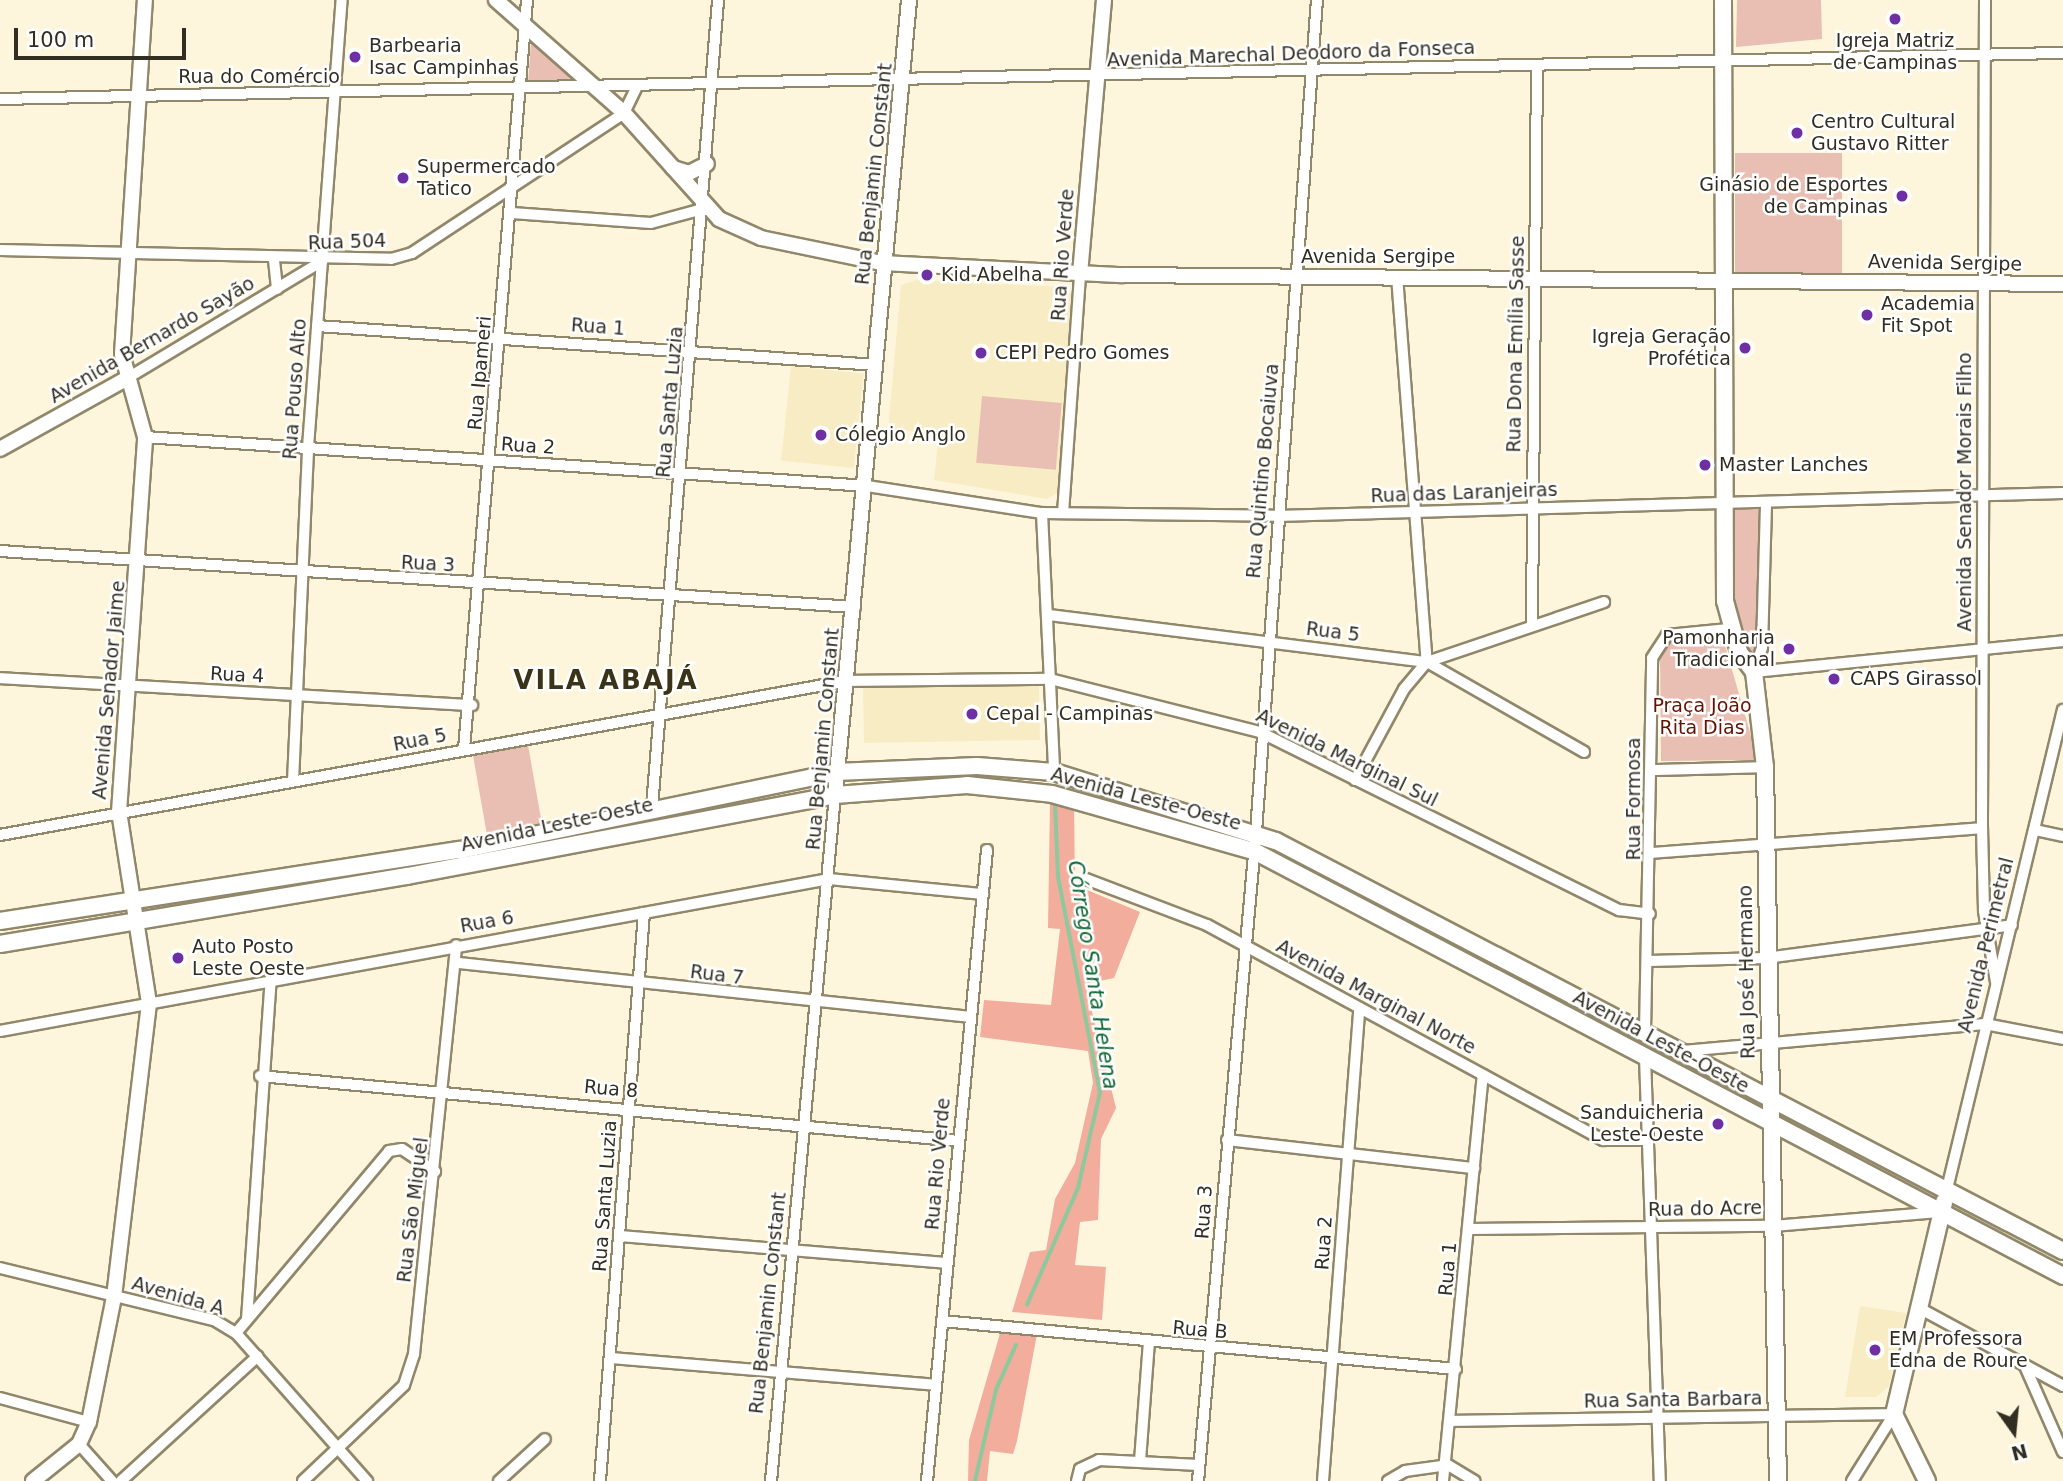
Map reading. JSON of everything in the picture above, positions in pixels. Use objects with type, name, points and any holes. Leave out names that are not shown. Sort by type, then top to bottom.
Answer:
[{"type":"main road","name":"Rua José Hermano","points":[[1723,0],[1725,503],[1729,629],[1754,672],[1765,767],[1766,958],[1778,1481]]},
{"type":"main road","name":"Avenida Leste-Oeste","points":[[0,921],[135,898],[461,850],[652,807],[836,772],[977,766],[1054,772],[1256,832],[1770,1096],[2063,1251]]},
{"type":"main road","name":"Avenida Leste-Oeste","points":[[0,944],[835,795],[967,785],[1052,794],[1254,851],[1645,1057],[1770,1126],[2063,1276]]},
{"type":"main road","points":[[1927,1481],[1895,1414],[1947,1189]]},
{"type":"street","name":"Avenida Senador Jaime","points":[[33,1481],[79,1444],[89,1422],[114,1297],[149,1003],[135,898],[119,812],[132,686],[145,437],[126,379],[128,256],[145,0]]},
{"type":"street","name":"Rua Pouso Alto","points":[[293,781],[300,573],[342,0]]},
{"type":"street","points":[[496,0],[624,113],[673,168],[703,209],[651,223],[512,213]]},
{"type":"street","name":"Rua Ipameri","points":[[464,749],[472,705],[527,0]]},
{"type":"street","name":"Rua Santa Luzia","points":[[652,807],[663,715],[718,0]]},
{"type":"street","name":"Rua Benjamin Constant","points":[[771,1481],[829,878],[836,772],[867,486],[882,263],[893,214],[909,0]]},
{"type":"street","name":"Rua Rio Verde","points":[[1063,513],[1104,0]]},
{"type":"street","name":"Rua Quintino Bocaiuva","points":[[1242,945],[1256,832],[1267,642],[1317,0]]},
{"type":"street","name":"Avenida Senador Morais Filho","points":[[1984,0],[1982,828],[1986,931],[1996,982]]},
{"type":"street","name":"Avenida Marechal Deodoro da Fonseca","points":[[519,89],[2063,54]]},
{"type":"street","name":"Rua Dona Emília Sasse","points":[[1532,622],[1537,65]]},
{"type":"street","points":[[624,113],[636,88]]},
{"type":"street","name":"Rua do Comércio","points":[[0,99],[519,89]]},
{"type":"street","name":"Rua 504","points":[[0,250],[322,261],[412,253],[624,113]]},
{"type":"street","points":[[673,168],[689,173],[707,164]]},
{"type":"street","name":"Avenida Sergipe","points":[[703,209],[761,238],[882,263],[1080,274],[1724,278],[2063,284]]},
{"type":"street","points":[[274,260],[277,289]]},
{"type":"street","name":"Avenida Bernardo Sayão","points":[[0,449],[126,379],[322,261]]},
{"type":"street","points":[[1355,780],[1404,689],[1427,662],[1397,276]]},
{"type":"street","name":"Rua 1","points":[[317,326],[876,365]]},
{"type":"street","name":"Rua 2","points":[[145,437],[867,486]]},
{"type":"street","name":"Rua das Laranjeiras","points":[[867,486],[1042,513],[1277,516],[2063,493]]},
{"type":"street","name":"Rua José Hermano","points":[[1754,672],[1762,648],[1766,502]]},
{"type":"street","points":[[1042,513],[1049,615],[1054,772]]},
{"type":"street","name":"Rua 3","points":[[0,551],[138,564],[855,607]]},
{"type":"street","name":"Rua 5","points":[[1049,615],[1427,662],[1532,622],[1604,602]]},
{"type":"street","name":"Rua Formosa","points":[[1645,1032],[1649,961],[1655,649],[1676,632],[1729,629]]},
{"type":"street","points":[[1754,672],[2063,641]]},
{"type":"street","points":[[1427,662],[1584,752]]},
{"type":"street","name":"Rua 4","points":[[0,678],[472,705]]},
{"type":"street","name":"Avenida Marginal Sul","points":[[846,681],[1050,679],[1261,732],[1619,910],[1650,914]]},
{"type":"street","name":"Rua 5","points":[[0,835],[846,681]]},
{"type":"street","name":"Avenida Perimetral","points":[[1947,1189],[2063,709]]},
{"type":"street","points":[[1652,769],[1765,767]]},
{"type":"street","points":[[1651,853],[1766,848],[1982,828]]},
{"type":"street","points":[[2035,830],[2063,836]]},
{"type":"street","name":"Rua Rio Verde","points":[[927,1481],[987,850]]},
{"type":"street","name":"Rua 6","points":[[0,1031],[271,977],[644,913],[829,878],[983,894]]},
{"type":"street","name":"Avenida Marginal Norte","points":[[1086,879],[1242,945],[1603,1140],[1648,1140]]},
{"type":"street","name":"Rua Santa Luzia","points":[[600,1481],[644,913]]},
{"type":"street","points":[[1649,961],[1766,958],[1986,931],[2012,925]]},
{"type":"street","name":"Rua São Miguel","points":[[303,1481],[404,1385],[414,1354],[459,963],[456,945]]},
{"type":"street","name":"Rua 3","points":[[1198,1481],[1211,1349],[1242,945]]},
{"type":"street","name":"Rua 7","points":[[459,963],[817,1004],[971,1017]]},
{"type":"street","points":[[247,1319],[260,1076],[271,977]]},
{"type":"street","name":"Rua 2","points":[[1323,1481],[1359,1008]]},
{"type":"street","points":[[1683,1051],[1985,1024],[2063,1039]]},
{"type":"street","points":[[1645,1057],[1660,1418],[1660,1481]]},
{"type":"street","name":"Rua 1","points":[[1448,1465],[1483,1075]]},
{"type":"street","name":"Rua 8","points":[[260,1076],[805,1124],[959,1141]]},
{"type":"street","points":[[1227,1140],[1474,1168]]},
{"type":"street","points":[[236,1333],[389,1151],[402,1149],[435,1171]]},
{"type":"street","name":"Rua do Acre","points":[[1469,1229],[1773,1226],[1941,1212]]},
{"type":"street","points":[[619,1236],[947,1263]]},
{"type":"street","name":"Avenida A","points":[[0,1268],[214,1320],[236,1333],[258,1356],[367,1481]]},
{"type":"street","points":[[1919,1308],[2063,1386]]},
{"type":"street","name":"Rua B","points":[[942,1321],[1211,1349],[1456,1369]]},
{"type":"street","points":[[1140,1461],[1149,1342]]},
{"type":"street","points":[[121,1481],[258,1356]]},
{"type":"street","points":[[610,1358],[936,1385]]},
{"type":"street","points":[[2025,1366],[2063,1452]]},
{"type":"street","points":[[0,1398],[89,1422]]},
{"type":"street","points":[[1852,1481],[1895,1414]]},
{"type":"street","name":"Rua Santa Barbara","points":[[1451,1422],[1895,1414]]},
{"type":"street","points":[[499,1481],[545,1439]]},
{"type":"street","points":[[79,1444],[112,1481]]},
{"type":"street","points":[[1077,1481],[1080,1469],[1098,1460],[1199,1465]]},
{"type":"street","points":[[1388,1481],[1405,1471],[1448,1465],[1475,1481]]},
{"type":"street","points":[[1443,1481],[1448,1465]]},
{"type":"shaded area","name":"CEPI Pedro Gomes","points":[[917,280],[1063,287],[1072,295],[1059,492],[1047,499],[934,480],[939,433],[888,430],[901,285]]},
{"type":"shaded area","name":"Cólegio Anglo","points":[[791,366],[864,374],[854,468],[781,460]]},
{"type":"shaded area","points":[[1039,685],[1040,740],[864,743],[863,688]]},
{"type":"shaded area","points":[[1050,802],[1074,805],[1075,885],[1140,912],[1114,978],[1085,984],[1116,1108],[1101,1139],[1098,1220],[1080,1222],[1075,1265],[1106,1267],[1102,1320],[1012,1312],[1030,1252],[1046,1250],[1055,1199],[1075,1163],[1093,1083],[1088,1051],[980,1037],[984,1000],[1051,1005],[1060,929],[1048,928]]},
{"type":"shaded area","name":"EM Professora Edna de Roure","points":[[1860,1306],[1906,1313],[1889,1386],[1876,1397],[1845,1397]]},
{"type":"shaded area","points":[[1001,1330],[1037,1334],[1017,1441],[1013,1454],[990,1451],[987,1481],[968,1481],[969,1440]]},
{"type":"green space","points":[[1737,0],[1821,0],[1822,39],[1736,47]]},
{"type":"green space","points":[[531,41],[576,78],[528,83]]},
{"type":"green space","points":[[1735,153],[1842,153],[1842,275],[1735,275]]},
{"type":"green space","points":[[982,396],[1062,403],[1056,470],[976,463]]},
{"type":"green space","points":[[1763,504],[1757,663],[1746,663],[1731,581],[1732,506]]},
{"type":"green space","name":"Praça João Rita Dias","points":[[1722,635],[1758,760],[1661,761],[1660,650],[1669,642]]},
{"type":"green space","points":[[528,745],[542,823],[487,833],[473,755]]},
{"type":"waterway","name":"Córrego Santa Helena","points":[[1027,1305],[1078,1188],[1100,1093],[1058,876],[1055,805]]},
{"type":"waterway","name":"Córrego Santa Helena","points":[[975,1481],[996,1390],[1016,1345]]},
{"type":"place","name":"Igreja Matriz de Campinas","points":[[1895,19]]},
{"type":"place","name":"Barbearia Isac Campinhas","points":[[355,57]]},
{"type":"place","name":"Centro Cultural Gustavo Ritter","points":[[1797,133]]},
{"type":"place","name":"Supermercado Tatico","points":[[403,178]]},
{"type":"place","name":"Ginásio de Esportes de Campinas","points":[[1902,196]]},
{"type":"place","name":"Kid Abelha","points":[[927,275]]},
{"type":"place","name":"Academia Fit Spot","points":[[1867,315]]},
{"type":"place","name":"Igreja Geração Profética","points":[[1745,348]]},
{"type":"place","name":"CEPI Pedro Gomes","points":[[981,353]]},
{"type":"place","name":"Cólegio Anglo","points":[[821,435]]},
{"type":"place","name":"Master Lanches","points":[[1705,465]]},
{"type":"place","name":"Pamonharia Tradicional","points":[[1789,649]]},
{"type":"place","name":"CAPS Girassol","points":[[1834,679]]},
{"type":"place","name":"Cepal - Campinas","points":[[972,714]]},
{"type":"place","name":"Auto Posto Leste Oeste","points":[[178,958]]},
{"type":"place","name":"Sanduicheria Leste-Oeste","points":[[1718,1124]]},
{"type":"place","name":"EM Professora Edna de Roure","points":[[1875,1350]]},
{"type":"district","name":"VILA ABAJÁ","points":[[606,681]]}]
